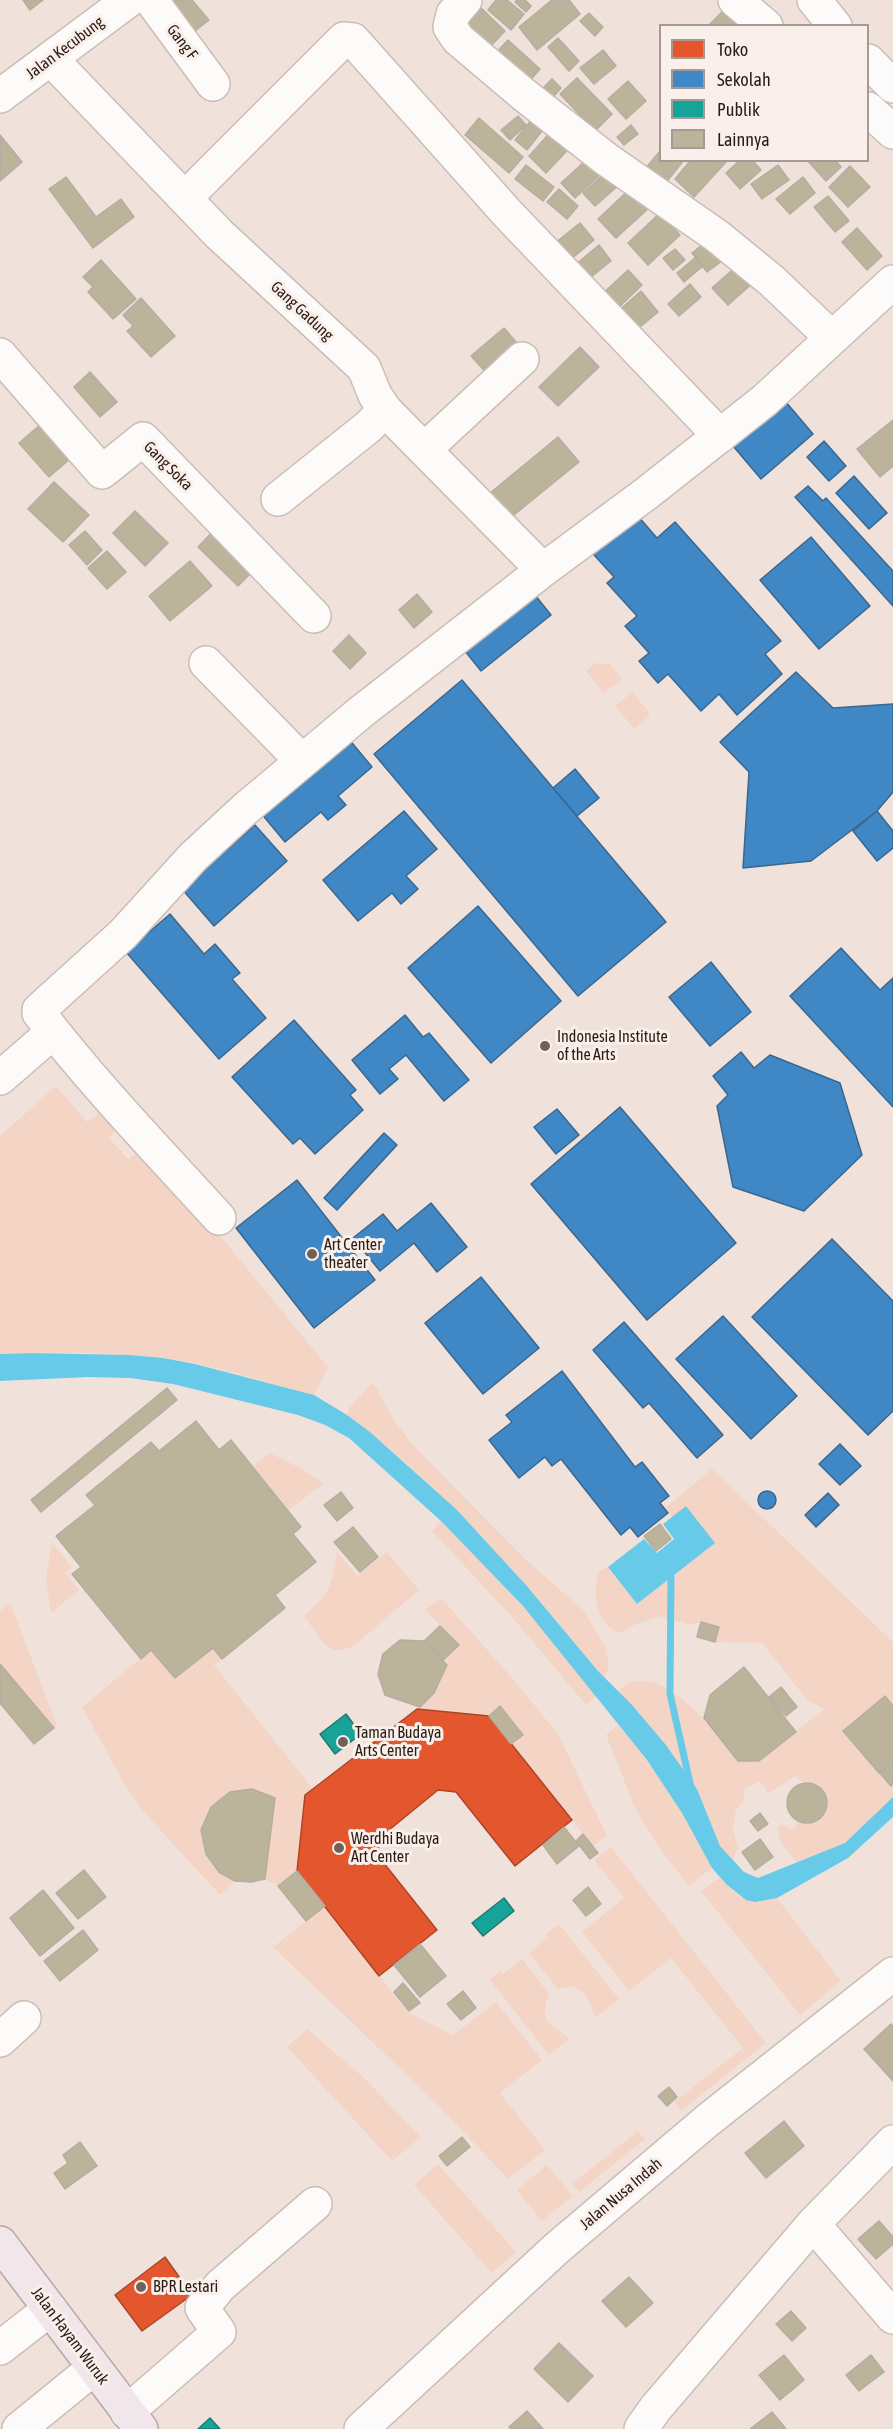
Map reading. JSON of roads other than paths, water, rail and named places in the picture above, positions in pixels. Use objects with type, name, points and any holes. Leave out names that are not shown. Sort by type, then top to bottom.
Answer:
[{"type":"main road","name":"Jalan Hayam Wuruk","points":[[3,2253],[50,2309],[134,2420]]},
{"type":"street","name":"Jalan Kecubung","points":[[0,96],[129,0]]},
{"type":"street","name":"Gang F","points":[[150,0],[213,84]]},
{"type":"street","points":[[735,0],[764,24]]},
{"type":"street","points":[[814,0],[833,24]]},
{"type":"street","points":[[457,14],[458,39],[606,159],[717,236],[772,280],[832,338]]},
{"type":"street","points":[[184,198],[344,39],[353,40],[507,213],[720,436]]},
{"type":"street","name":"Gang Gadung","points":[[51,59],[219,234],[364,368],[375,395],[385,410],[543,570]]},
{"type":"street","points":[[869,63],[893,86]]},
{"type":"street","points":[[869,111],[893,132]]},
{"type":"street","points":[[219,1218],[53,1032],[39,1010],[123,934],[193,857],[245,809],[361,712],[765,400],[893,282]]},
{"type":"street","name":"Gang Soka","points":[[0,355],[102,472],[143,439],[314,616]]},
{"type":"street","points":[[425,449],[522,359]]},
{"type":"street","points":[[278,499],[368,427],[385,410]]},
{"type":"street","points":[[206,663],[302,761]]},
{"type":"street","points":[[0,1078],[53,1032]]},
{"type":"street","name":"Jalan Nusa Indah","points":[[361,2429],[557,2248],[708,2120],[893,1974]]},
{"type":"street","points":[[0,2040],[24,2018]]},
{"type":"street","points":[[641,2429],[813,2224],[893,2142]]},
{"type":"street","points":[[134,2420],[219,2332],[202,2308],[220,2286],[315,2204]]},
{"type":"street","points":[[813,2224],[893,2317]]},
{"type":"street","points":[[0,2348],[50,2309]]},
{"type":"street","points":[[19,2429],[94,2368]]},
{"type":"water","points":[[0,1354],[129,1355],[195,1364],[314,1395],[347,1415],[370,1432],[456,1509],[526,1585],[598,1671],[632,1705],[666,1745],[697,1789],[720,1846],[744,1872],[758,1878],[845,1843],[893,1797],[893,1817],[848,1858],[777,1898],[755,1902],[746,1900],[727,1885],[712,1868],[682,1813],[647,1760],[523,1606],[441,1521],[349,1438],[325,1425],[298,1415],[173,1384],[130,1378],[88,1377],[0,1381]]},
{"type":"water","points":[[686,1506],[715,1543],[637,1604],[608,1567],[644,1539],[657,1553],[674,1539],[663,1524]]},
{"type":"waterway","points":[[671,1577],[670,1694],[690,1783]]},
{"type":"place","name":"Indonesia Institute of the Arts","points":[[545,1046]]},
{"type":"place","name":"Art Center theater","points":[[312,1254]]},
{"type":"place","name":"Taman Budaya Arts Center","points":[[343,1742]]},
{"type":"place","name":"Werdhi Budaya Art Center","points":[[339,1848]]},
{"type":"place","name":"BPR Lestari","points":[[141,2287]]}]
